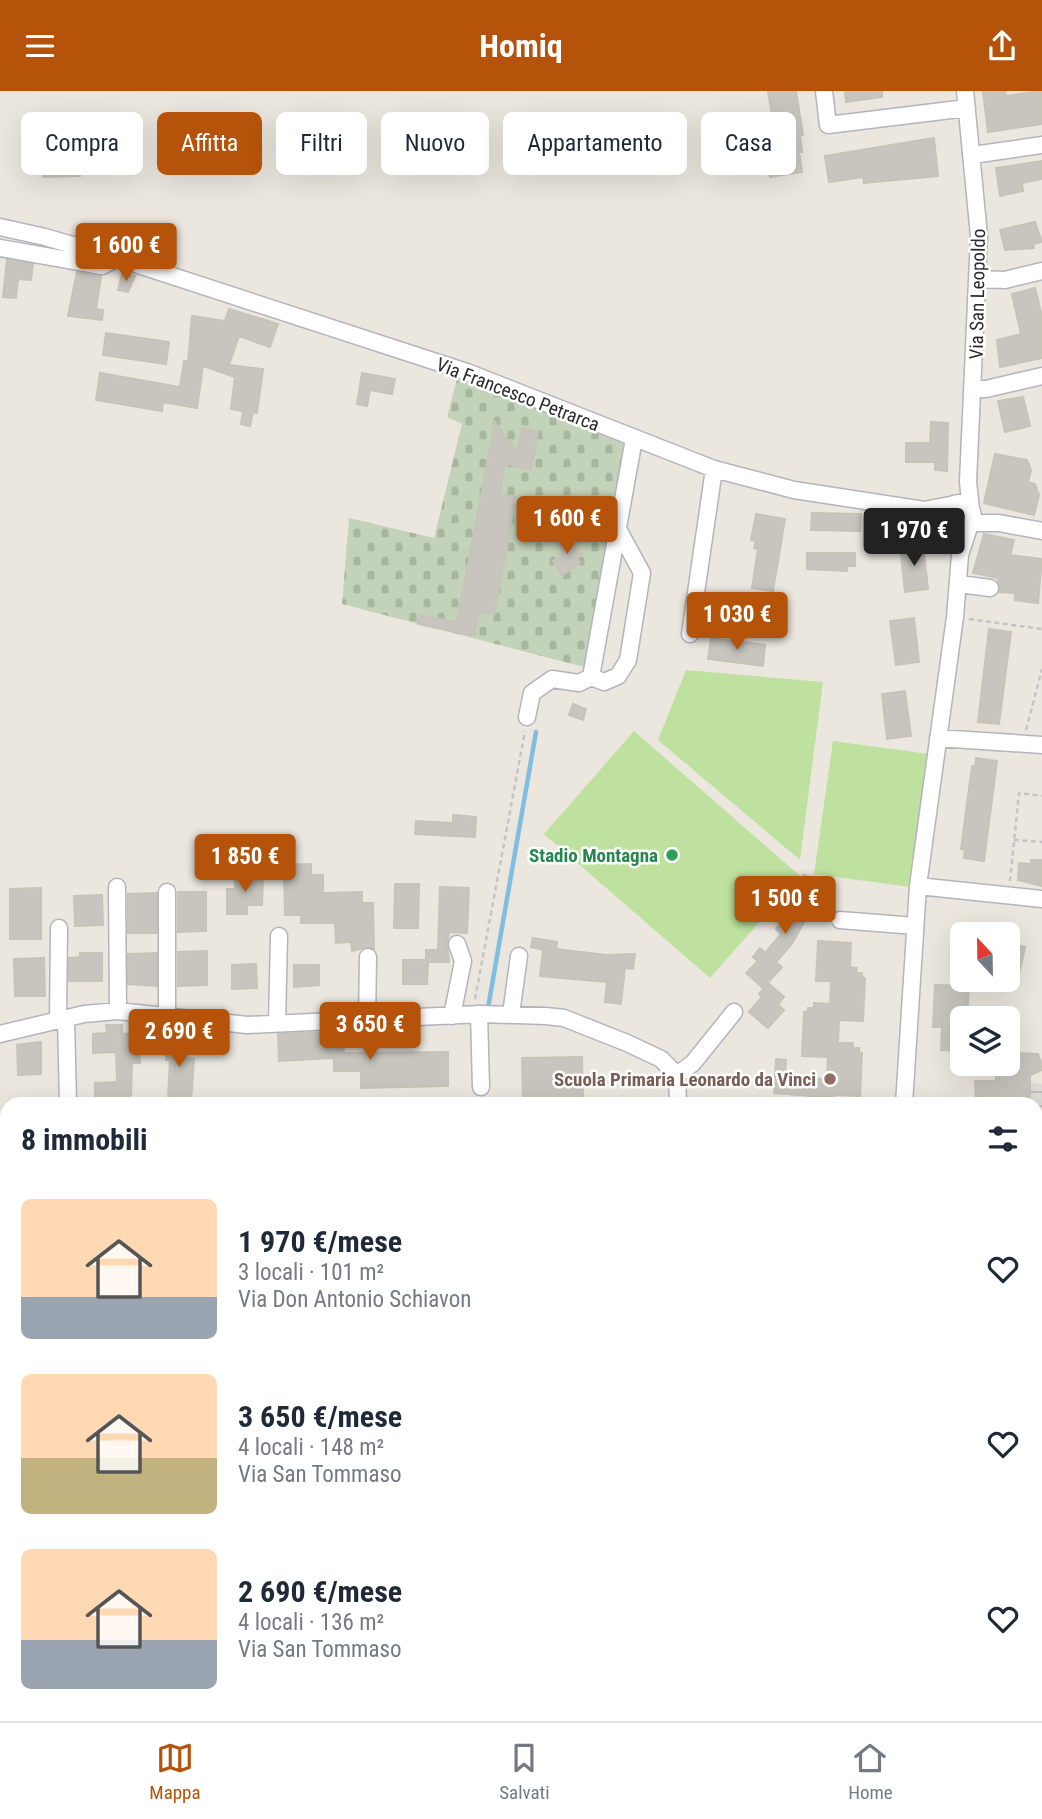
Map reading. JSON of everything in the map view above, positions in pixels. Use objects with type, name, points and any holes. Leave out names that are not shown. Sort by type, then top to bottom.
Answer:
[{"type":"street","name":"Via San Leopoldo","points":[[824,91],[828,125],[966,99],[978,208],[974,389],[968,482],[971,518]]},
{"type":"street","points":[[973,155],[1042,145]]},
{"type":"street","name":"Via Francesco Petrarca","points":[[0,227],[45,236],[117,258],[467,372],[714,469],[794,490],[922,516],[950,527]]},
{"type":"street","name":"Via Francesco Petrarca","points":[[0,249],[102,266],[117,258]]},
{"type":"street","points":[[978,279],[1005,280],[1042,271]]},
{"type":"street","points":[[974,389],[986,389],[1042,376]]},
{"type":"street","points":[[591,677],[634,439]]},
{"type":"street","points":[[690,634],[714,469]]},
{"type":"street","name":"Via San Leopoldo","points":[[952,504],[968,482]]},
{"type":"street","points":[[904,1097],[918,886],[959,584],[950,527],[945,517],[952,504],[963,503],[971,518]]},
{"type":"street","name":"Via Francesco Petrarca","points":[[922,516],[952,504]]},
{"type":"street","points":[[971,518],[1042,531]]},
{"type":"street","points":[[950,527],[961,531],[971,518]]},
{"type":"street","points":[[955,552],[971,518]]},
{"type":"street","points":[[591,677],[604,683],[618,676],[628,660],[642,573],[618,529]]},
{"type":"street","points":[[959,584],[990,588]]},
{"type":"street","points":[[527,717],[532,693],[552,679],[579,683],[591,677]]},
{"type":"street","points":[[937,738],[1042,745]]},
{"type":"street","points":[[918,886],[1042,899]]},
{"type":"street","points":[[117,887],[118,1011]]},
{"type":"street","points":[[167,892],[167,1016]]},
{"type":"street","points":[[840,920],[915,926]]},
{"type":"street","points":[[59,928],[68,1097]]},
{"type":"street","points":[[277,1024],[279,936]]},
{"type":"street","points":[[452,1016],[463,961],[457,944]]},
{"type":"street","points":[[511,1014],[519,956]]},
{"type":"street","points":[[367,1020],[368,957]]},
{"type":"street","points":[[477,1010],[481,1087]]},
{"type":"street","points":[[0,1034],[62,1019],[118,1011],[216,1023],[277,1024],[452,1016],[477,1010],[564,1018],[661,1059],[677,1075],[678,1097]]},
{"type":"street","points":[[677,1075],[693,1063],[734,1012]]},
{"type":"path","points":[[922,516],[939,530],[955,552]]},
{"type":"path","points":[[955,617],[1042,629]]},
{"type":"path","points":[[1022,744],[1042,669]]},
{"type":"path","points":[[477,1010],[527,717]]},
{"type":"path","points":[[1009,896],[1019,793],[1042,796]]},
{"type":"path","points":[[1014,840],[1042,842]]},
{"type":"green space","points":[[457,379],[627,442],[584,667],[342,604],[349,518],[434,538],[462,424],[447,417]]},
{"type":"green space","points":[[686,670],[823,682],[800,860],[658,740]]},
{"type":"green space","name":"Stadio Montagna","points":[[634,731],[800,876],[710,978],[544,834]]},
{"type":"green space","points":[[833,741],[929,754],[910,887],[814,874]]},
{"type":"shaded area","points":[[1030,1083],[1042,1084],[1042,1097],[1030,1097]]},
{"type":"building","points":[[768,91],[796,91],[803,135],[800,135],[802,152],[799,152],[802,172],[796,173],[796,112],[771,112]]},
{"type":"building","points":[[845,91],[882,91],[882,97],[846,102]]},
{"type":"building","points":[[983,91],[1005,91],[1006,96],[1042,91],[1042,124],[988,132]]},
{"type":"building","points":[[934,138],[938,176],[864,183],[863,177],[829,182],[825,156]]},
{"type":"building","points":[[1042,161],[1042,179],[1022,183],[1023,191],[1000,196],[996,168]]},
{"type":"building","points":[[44,175],[80,175],[80,176]]},
{"type":"building","points":[[1035,222],[1042,242],[1033,244],[1034,248],[1005,250],[1000,230]]},
{"type":"building","points":[[7,260],[33,264],[31,280],[18,279],[16,298],[3,297]]},
{"type":"building","points":[[77,272],[101,276],[96,309],[103,310],[102,320],[68,316]]},
{"type":"building","points":[[122,274],[135,276],[128,292],[118,290]]},
{"type":"building","points":[[1035,288],[1042,316],[1042,358],[1000,367],[997,340],[1021,334],[1012,294]]},
{"type":"building","points":[[229,309],[278,324],[270,347],[239,336],[229,365],[263,369],[257,413],[253,412],[250,426],[241,424],[243,411],[231,409],[235,377],[203,366],[197,408],[163,402],[162,411],[96,400],[100,373],[180,387],[184,361],[188,362],[192,316],[225,321]]},
{"type":"building","points":[[106,333],[169,342],[166,364],[103,355]]},
{"type":"building","points":[[362,373],[395,379],[392,394],[370,390],[367,406],[357,404]]},
{"type":"building","points":[[1023,397],[1030,426],[1005,432],[998,401]]},
{"type":"building","points":[[495,422],[517,453],[522,429],[538,432],[531,469],[505,464],[500,494],[516,497],[494,615],[478,611],[475,636],[418,624],[420,615],[457,622]]},
{"type":"building","points":[[931,422],[948,423],[947,471],[935,470],[935,462],[906,462],[906,443],[930,443]]},
{"type":"building","points":[[995,454],[1027,460],[1031,470],[1028,482],[1035,484],[1039,495],[1034,515],[984,503]]},
{"type":"building","points":[[812,513],[861,514],[860,531],[811,530]]},
{"type":"building","points":[[756,514],[785,519],[773,591],[752,588],[758,549],[754,548],[756,541],[751,540]]},
{"type":"building","points":[[984,534],[1014,540],[1010,555],[1042,559],[1038,603],[1015,600],[1015,593],[999,592],[998,578],[973,573]]},
{"type":"building","points":[[568,535],[582,555],[577,558],[580,563],[562,575],[553,561],[564,553],[557,542]]},
{"type":"building","points":[[923,545],[928,589],[905,592],[900,547]]},
{"type":"building","points":[[807,553],[855,553],[855,566],[847,566],[847,571],[807,569]]},
{"type":"building","points":[[914,618],[919,662],[896,665],[890,621]]},
{"type":"building","points":[[989,629],[1011,632],[999,724],[978,722]]},
{"type":"building","points":[[711,638],[765,645],[763,666],[708,659]]},
{"type":"building","points":[[905,691],[911,736],[887,739],[882,694]]},
{"type":"building","points":[[573,704],[586,709],[583,720],[569,715]]},
{"type":"building","points":[[976,758],[997,761],[984,861],[964,858],[965,850],[961,849],[972,766],[975,767]]},
{"type":"building","points":[[453,815],[476,817],[475,837],[415,834],[416,821],[453,823]]},
{"type":"building","points":[[1031,860],[1042,860],[1042,886],[1018,880],[1019,863],[1031,864]]},
{"type":"building","points":[[311,864],[311,875],[323,875],[323,893],[362,892],[362,903],[373,903],[374,949],[367,947],[352,951],[351,942],[336,943],[335,923],[301,923],[301,915],[285,915],[284,865]]},
{"type":"building","points":[[804,875],[824,886],[792,944],[776,962],[782,967],[763,988],[746,973],[758,961],[753,957],[760,948],[765,953],[781,934],[776,929],[783,921],[787,924],[807,889],[799,884]]},
{"type":"building","points":[[235,876],[263,876],[262,905],[247,905],[247,914],[227,914],[227,889],[235,889]]},
{"type":"building","points":[[395,884],[419,884],[418,928],[394,928]]},
{"type":"building","points":[[440,887],[469,888],[467,933],[449,932],[449,962],[428,962],[427,984],[403,984],[403,960],[426,960],[426,950],[438,950]]},
{"type":"building","points":[[41,888],[41,939],[10,939],[10,889]]},
{"type":"building","points":[[178,892],[206,892],[206,931],[178,932]]},
{"type":"building","points":[[157,893],[157,933],[128,933],[128,894]]},
{"type":"building","points":[[102,895],[103,925],[75,926],[74,896]]},
{"type":"building","points":[[533,938],[557,942],[556,949],[606,955],[635,954],[633,969],[625,968],[621,1004],[605,1002],[607,982],[540,976],[543,950],[531,947]]},
{"type":"building","points":[[818,941],[851,943],[850,967],[857,968],[856,973],[862,973],[865,978],[863,1021],[839,1020],[838,1043],[853,1043],[853,1048],[859,1048],[859,1053],[862,1053],[860,1096],[822,1097],[774,1093],[776,1059],[786,1060],[785,1077],[827,1079],[828,1057],[802,1056],[804,1012],[807,1012],[808,1008],[814,1008],[814,1003],[830,1004],[831,981],[816,981]]},
{"type":"building","points":[[1020,946],[1025,947],[1020,970]]},
{"type":"building","points":[[207,951],[207,985],[178,986],[178,952]]},
{"type":"building","points":[[80,953],[102,953],[102,981],[69,981],[69,958],[80,957]]},
{"type":"building","points":[[157,953],[157,986],[128,984],[128,954]]},
{"type":"building","points":[[44,958],[45,996],[15,996],[14,959]]},
{"type":"building","points":[[256,964],[257,988],[232,989],[232,965]]},
{"type":"building","points":[[294,965],[319,965],[319,985],[294,987]]},
{"type":"building","points":[[768,983],[784,997],[778,1005],[784,1010],[768,1028],[749,1012],[762,997],[759,994]]},
{"type":"building","points":[[935,985],[950,985],[950,992],[969,992],[968,1006],[950,1006],[950,1050],[941,1050],[942,1027],[933,1027]]},
{"type":"building","points":[[106,1025],[122,1025],[122,1034],[137,1033],[140,1063],[132,1063],[129,1097],[95,1097],[95,1083],[117,1082],[116,1052],[93,1053],[93,1034],[107,1033]]},
{"type":"building","points":[[328,1032],[329,1047],[343,1046],[344,1053],[448,1052],[448,1086],[361,1088],[361,1071],[334,1071],[334,1058],[279,1061],[278,1034]]},
{"type":"building","points":[[167,1035],[187,1036],[186,1058],[194,1059],[191,1097],[168,1097],[170,1060],[166,1060]]},
{"type":"building","points":[[41,1042],[41,1074],[18,1075],[17,1045]]},
{"type":"building","points":[[1020,1053],[1038,1054],[1042,1070],[1030,1075],[1030,1097],[976,1097],[975,1081],[996,1081],[996,1076],[1020,1076]]},
{"type":"building","points":[[582,1057],[583,1097],[523,1097],[522,1058]]},
{"type":"waterway","points":[[488,1008],[536,732]]},
{"type":"place","name":"Stadio Montagna","points":[[672,855]]},
{"type":"place","name":"Scuola Primaria Leonardo da Vinci","points":[[830,1079]]}]
